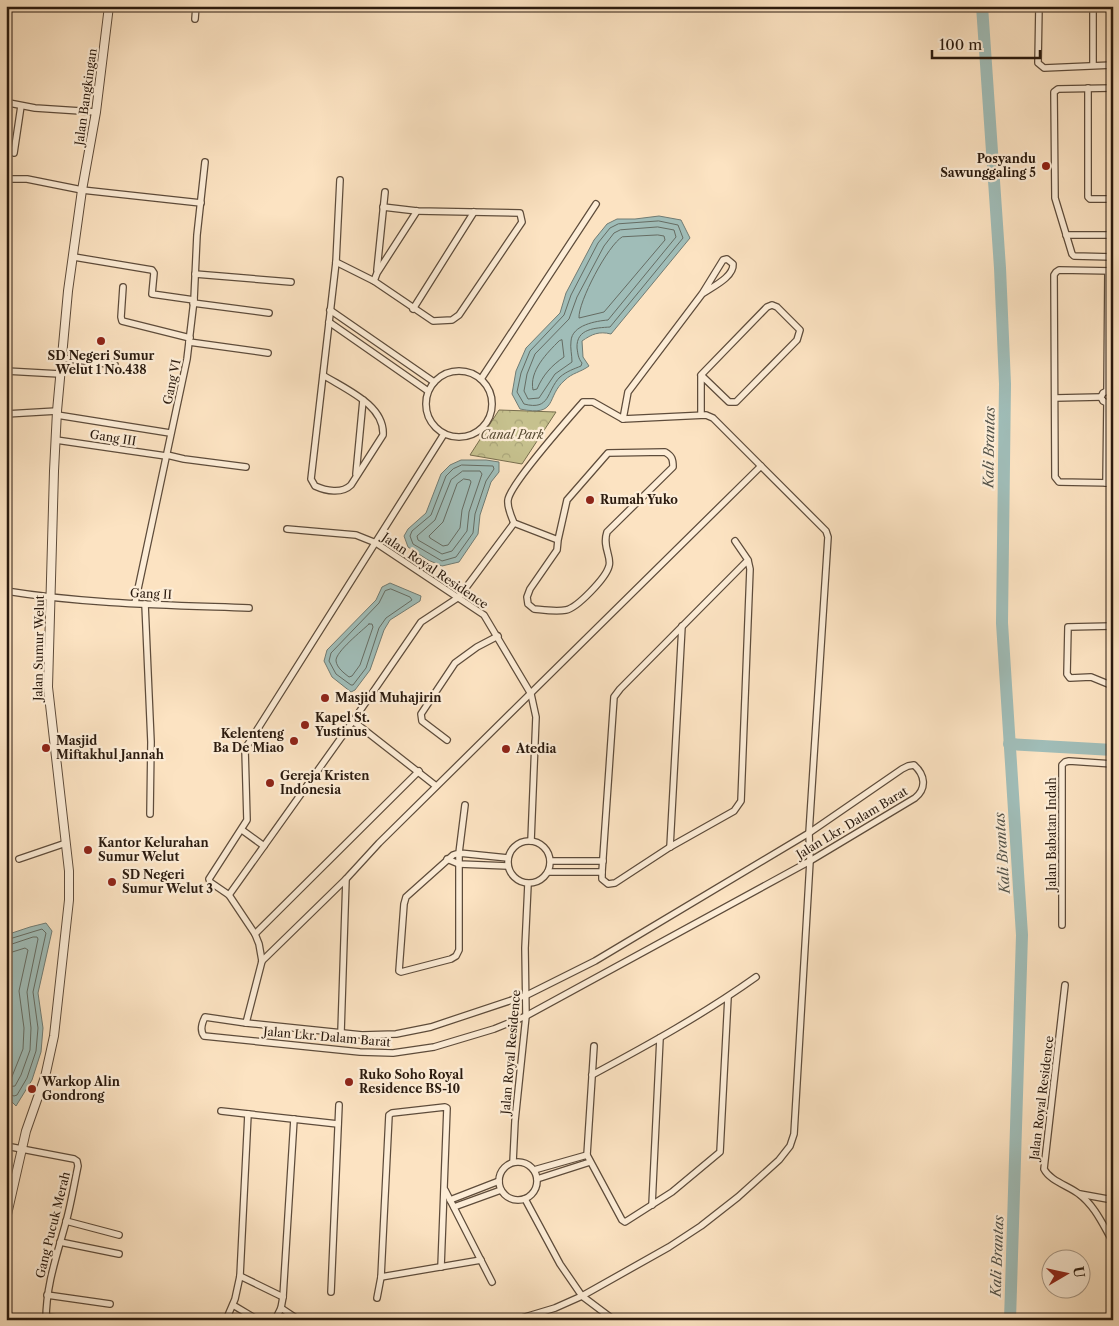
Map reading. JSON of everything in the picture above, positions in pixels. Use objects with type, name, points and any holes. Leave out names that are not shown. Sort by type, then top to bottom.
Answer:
[{"type":"street","name":"Jalan Bangkingan","points":[[82,190],[96,112],[110,6]]},
{"type":"street","points":[[195,19],[196,6]]},
{"type":"street","points":[[1039,6],[1038,64],[1040,67],[1113,65]]},
{"type":"street","points":[[1093,6],[1093,65]]},
{"type":"street","points":[[1088,88],[1088,197],[1090,199],[1113,198]]},
{"type":"street","points":[[1113,88],[1058,90],[1054,92],[1055,198],[1066,235],[1074,256],[1113,256]]},
{"type":"street","points":[[9,103],[21,106],[96,112]]},
{"type":"street","points":[[14,153],[21,106]]},
{"type":"street","name":"Gang VI","points":[[135,603],[167,456],[170,433],[180,396],[190,340],[205,162]]},
{"type":"street","points":[[6,179],[27,179],[82,190],[201,203]]},
{"type":"street","points":[[323,375],[363,400],[378,415],[383,430],[383,435],[347,490],[321,489],[315,486],[311,479],[336,262],[340,180]]},
{"type":"street","name":"Jalan Sumur Welut","points":[[6,1219],[21,1149],[44,1077],[54,1036],[69,900],[69,871],[48,687],[57,413],[68,292],[82,190]]},
{"type":"street","points":[[377,273],[385,192]]},
{"type":"street","points":[[481,379],[596,204]]},
{"type":"street","points":[[336,262],[374,281],[433,321],[452,320],[460,315],[522,222],[520,213],[417,211],[383,207]]},
{"type":"street","points":[[374,281],[377,273],[417,211]]},
{"type":"street","points":[[413,309],[474,212]]},
{"type":"street","points":[[1066,235],[1113,235]]},
{"type":"street","points":[[74,256],[152,270],[154,273],[152,294],[270,313]]},
{"type":"street","points":[[623,419],[628,392],[702,294],[723,260],[727,259],[733,264],[733,269],[728,276],[702,294]]},
{"type":"street","points":[[1107,392],[1110,271],[1060,270],[1054,275],[1055,477],[1057,480],[1113,483]]},
{"type":"street","points":[[195,274],[291,282]]},
{"type":"street","points":[[123,287],[120,317],[122,321],[190,340],[268,353]]},
{"type":"street","points":[[701,375],[729,402],[736,402],[797,340],[800,330],[777,307],[772,305],[767,307],[701,375],[701,414]]},
{"type":"street","points":[[330,310],[434,382]]},
{"type":"street","points":[[328,322],[428,391]]},
{"type":"street","points":[[62,358],[115,365]]},
{"type":"street","points":[[6,371],[60,374]]},
{"type":"street","points":[[457,371],[472,373],[481,379],[488,388],[492,400],[492,412],[487,423],[478,432],[468,437],[456,438],[444,434],[434,427],[428,416],[426,404],[428,391],[434,382],[442,376],[457,371]]},
{"type":"street","points":[[1101,397],[1103,393],[1107,392]]},
{"type":"street","points":[[1107,392],[1111,393],[1113,398],[1111,402],[1107,403]]},
{"type":"street","points":[[1055,398],[1101,397]]},
{"type":"street","points":[[1101,397],[1107,403]]},
{"type":"street","points":[[356,476],[363,400]]},
{"type":"street","points":[[515,1320],[556,1308],[582,1296],[669,1247],[701,1226],[738,1197],[779,1160],[790,1146],[794,1134],[810,861],[809,833],[828,534],[712,418],[701,414],[623,419],[593,402],[583,402],[543,449],[511,491],[508,500],[510,515],[514,523],[558,540]]},
{"type":"street","points":[[1106,483],[1107,403]]},
{"type":"street","points":[[6,414],[57,413],[170,433]]},
{"type":"street","points":[[246,1024],[262,960],[255,934],[229,895],[210,882],[209,879],[246,824],[248,817],[245,749],[444,434]]},
{"type":"street","name":"Gang III","points":[[56,440],[246,467]]},
{"type":"street","points":[[665,452],[670,455],[673,460],[673,467],[607,532],[605,546],[610,562],[609,568],[593,589],[572,608],[563,611],[534,609],[528,604],[527,597],[530,589],[557,550],[558,540],[567,500],[608,453],[665,452]]},
{"type":"street","points":[[262,960],[346,879],[436,786],[761,466]]},
{"type":"street","points":[[229,895],[421,622],[459,598],[514,523]]},
{"type":"street","name":"Jalan Royal Residence","points":[[287,529],[356,535],[376,542],[484,615],[531,694],[536,717],[531,841]]},
{"type":"street","points":[[735,541],[748,560],[750,570],[741,801],[734,811],[670,846],[615,883],[608,884],[602,879],[602,872],[614,697],[748,560]]},
{"type":"street","name":"Gang II","points":[[6,591],[51,598],[249,608]]},
{"type":"street","points":[[145,604],[151,742],[150,814]]},
{"type":"street","points":[[670,846],[682,626]]},
{"type":"street","points":[[1113,626],[1070,626],[1067,630],[1068,676],[1072,679],[1091,677],[1113,686]]},
{"type":"street","points":[[447,740],[422,721],[420,714],[455,663],[477,647],[498,636]]},
{"type":"street","points":[[353,721],[436,786]]},
{"type":"street","name":"Jalan Babatan Indah","points":[[1062,925],[1062,765],[1069,761],[1113,764]]},
{"type":"street","name":"Jalan Lkr. Dalam Barat","points":[[914,765],[917,767],[924,784],[923,790],[919,795],[810,861],[526,1016],[494,1029],[434,1047],[393,1053],[360,1052],[204,1036],[202,1032],[204,1018],[362,1035],[396,1034],[431,1027],[527,996],[595,961],[809,833],[902,769],[914,765]]},
{"type":"street","points":[[255,934],[419,771]]},
{"type":"street","points":[[466,805],[459,853],[459,950],[456,956],[451,959],[399,971],[406,897],[448,859],[459,853],[508,858]]},
{"type":"street","points":[[242,830],[264,846]]},
{"type":"street","points":[[523,841],[538,843],[545,847],[549,854],[548,872],[536,883],[528,884],[519,881],[512,875],[508,866],[508,858],[511,850],[523,841]]},
{"type":"street","points":[[19,859],[66,844]]},
{"type":"street","points":[[448,859],[459,864],[508,866]]},
{"type":"street","points":[[550,861],[603,861]]},
{"type":"street","points":[[548,872],[602,872]]},
{"type":"street","points":[[341,1032],[346,879]]},
{"type":"street","name":"Jalan Royal Residence","points":[[513,1162],[515,1121],[526,1016],[525,948],[528,884]]},
{"type":"street","points":[[592,1075],[660,1038],[756,978]]},
{"type":"street","name":"Jalan Royal Residence","points":[[1065,985],[1044,1167],[1048,1175],[1080,1194],[1100,1218],[1113,1242]]},
{"type":"street","points":[[594,1046],[587,1155],[622,1220],[628,1220],[672,1192],[718,1155],[721,1149],[728,997]]},
{"type":"street","points":[[652,1205],[660,1038]]},
{"type":"street","points":[[331,1292],[339,1105]]},
{"type":"street","points":[[377,1298],[381,1277],[390,1113],[420,1108],[447,1108],[441,1267]]},
{"type":"street","points":[[221,1111],[338,1124]]},
{"type":"street","points":[[226,1320],[233,1305],[240,1276],[248,1114]]},
{"type":"street","points":[[278,1319],[283,1297],[294,1119]]},
{"type":"street","points":[[6,1146],[21,1149]]},
{"type":"street","name":"Gang Pucuk Merah","points":[[21,1149],[74,1159],[77,1161],[78,1166],[47,1295],[46,1319]]},
{"type":"street","points":[[534,1170],[587,1155]]},
{"type":"street","points":[[513,1162],[521,1162],[528,1165],[534,1170],[537,1179],[535,1191],[525,1199],[512,1199],[501,1190],[499,1180],[501,1173],[506,1166],[513,1162]]},
{"type":"street","points":[[537,1179],[590,1162]]},
{"type":"street","points":[[450,1200],[499,1180]]},
{"type":"street","points":[[444,1190],[492,1282]]},
{"type":"street","points":[[454,1208],[501,1190]]},
{"type":"street","name":"Jalan Royal Residence","points":[[1080,1194],[1113,1200]]},
{"type":"street","points":[[525,1199],[560,1264],[582,1296],[614,1320]]},
{"type":"street","points":[[66,1221],[119,1235]]},
{"type":"street","points":[[60,1242],[119,1254]]},
{"type":"street","points":[[381,1277],[481,1260]]},
{"type":"street","points":[[240,1276],[283,1297]]},
{"type":"street","points":[[47,1295],[110,1304]]},
{"type":"street","points":[[233,1305],[258,1320]]},
{"type":"street","points":[[281,1308],[299,1320]]},
{"type":"street","points":[[46,1319],[75,1320]]},
{"type":"green space","name":"Canal Park","points":[[499,410],[556,412],[522,464],[470,455]]},
{"type":"water","points":[[659,216],[681,220],[690,238],[611,334],[596,334],[582,341],[583,357],[589,366],[565,380],[559,386],[546,408],[532,411],[520,409],[512,394],[516,371],[526,348],[560,313],[566,293],[594,240],[607,224],[617,219]]},
{"type":"water","points":[[461,460],[499,462],[499,472],[491,482],[480,515],[478,534],[459,562],[442,566],[428,560],[408,547],[404,536],[408,529],[426,513],[441,474],[450,465]]},
{"type":"water","points":[[390,583],[421,596],[420,601],[390,620],[384,630],[370,670],[355,690],[351,692],[332,677],[324,661],[327,650],[376,600],[382,587]]},
{"type":"water","points":[[46,923],[52,931],[38,993],[43,1028],[41,1052],[32,1080],[16,1106],[6,1096],[6,935]]},
{"type":"waterway","name":"Kali Brantas","points":[[982,6],[1000,268],[1005,384],[1002,623],[1022,935],[1010,1320]]},
{"type":"waterway","points":[[1009,744],[1113,750]]},
{"type":"place","name":"Posyandu Sawunggaling 5","points":[[1046,166]]},
{"type":"place","name":"SD Negeri Sumur Welut 1 No.438","points":[[101,341]]},
{"type":"place","name":"Rumah Yuko","points":[[590,500]]},
{"type":"place","name":"Masjid Muhajirin","points":[[325,698]]},
{"type":"place","name":"Kapel St. Yustinus","points":[[305,725]]},
{"type":"place","name":"Kelenteng Ba De Miao","points":[[294,741]]},
{"type":"place","name":"Masjid Miftakhul Jannah","points":[[46,748]]},
{"type":"place","name":"Atedia","points":[[506,749]]},
{"type":"place","name":"Gereja Kristen Indonesia","points":[[270,783]]},
{"type":"place","name":"Kantor Kelurahan Sumur Welut","points":[[88,850]]},
{"type":"place","name":"SD Negeri Sumur Welut 3","points":[[112,882]]},
{"type":"place","name":"Ruko Soho Royal Residence BS-10","points":[[349,1082]]},
{"type":"place","name":"Warkop Alin Gondrong","points":[[32,1089]]}]
